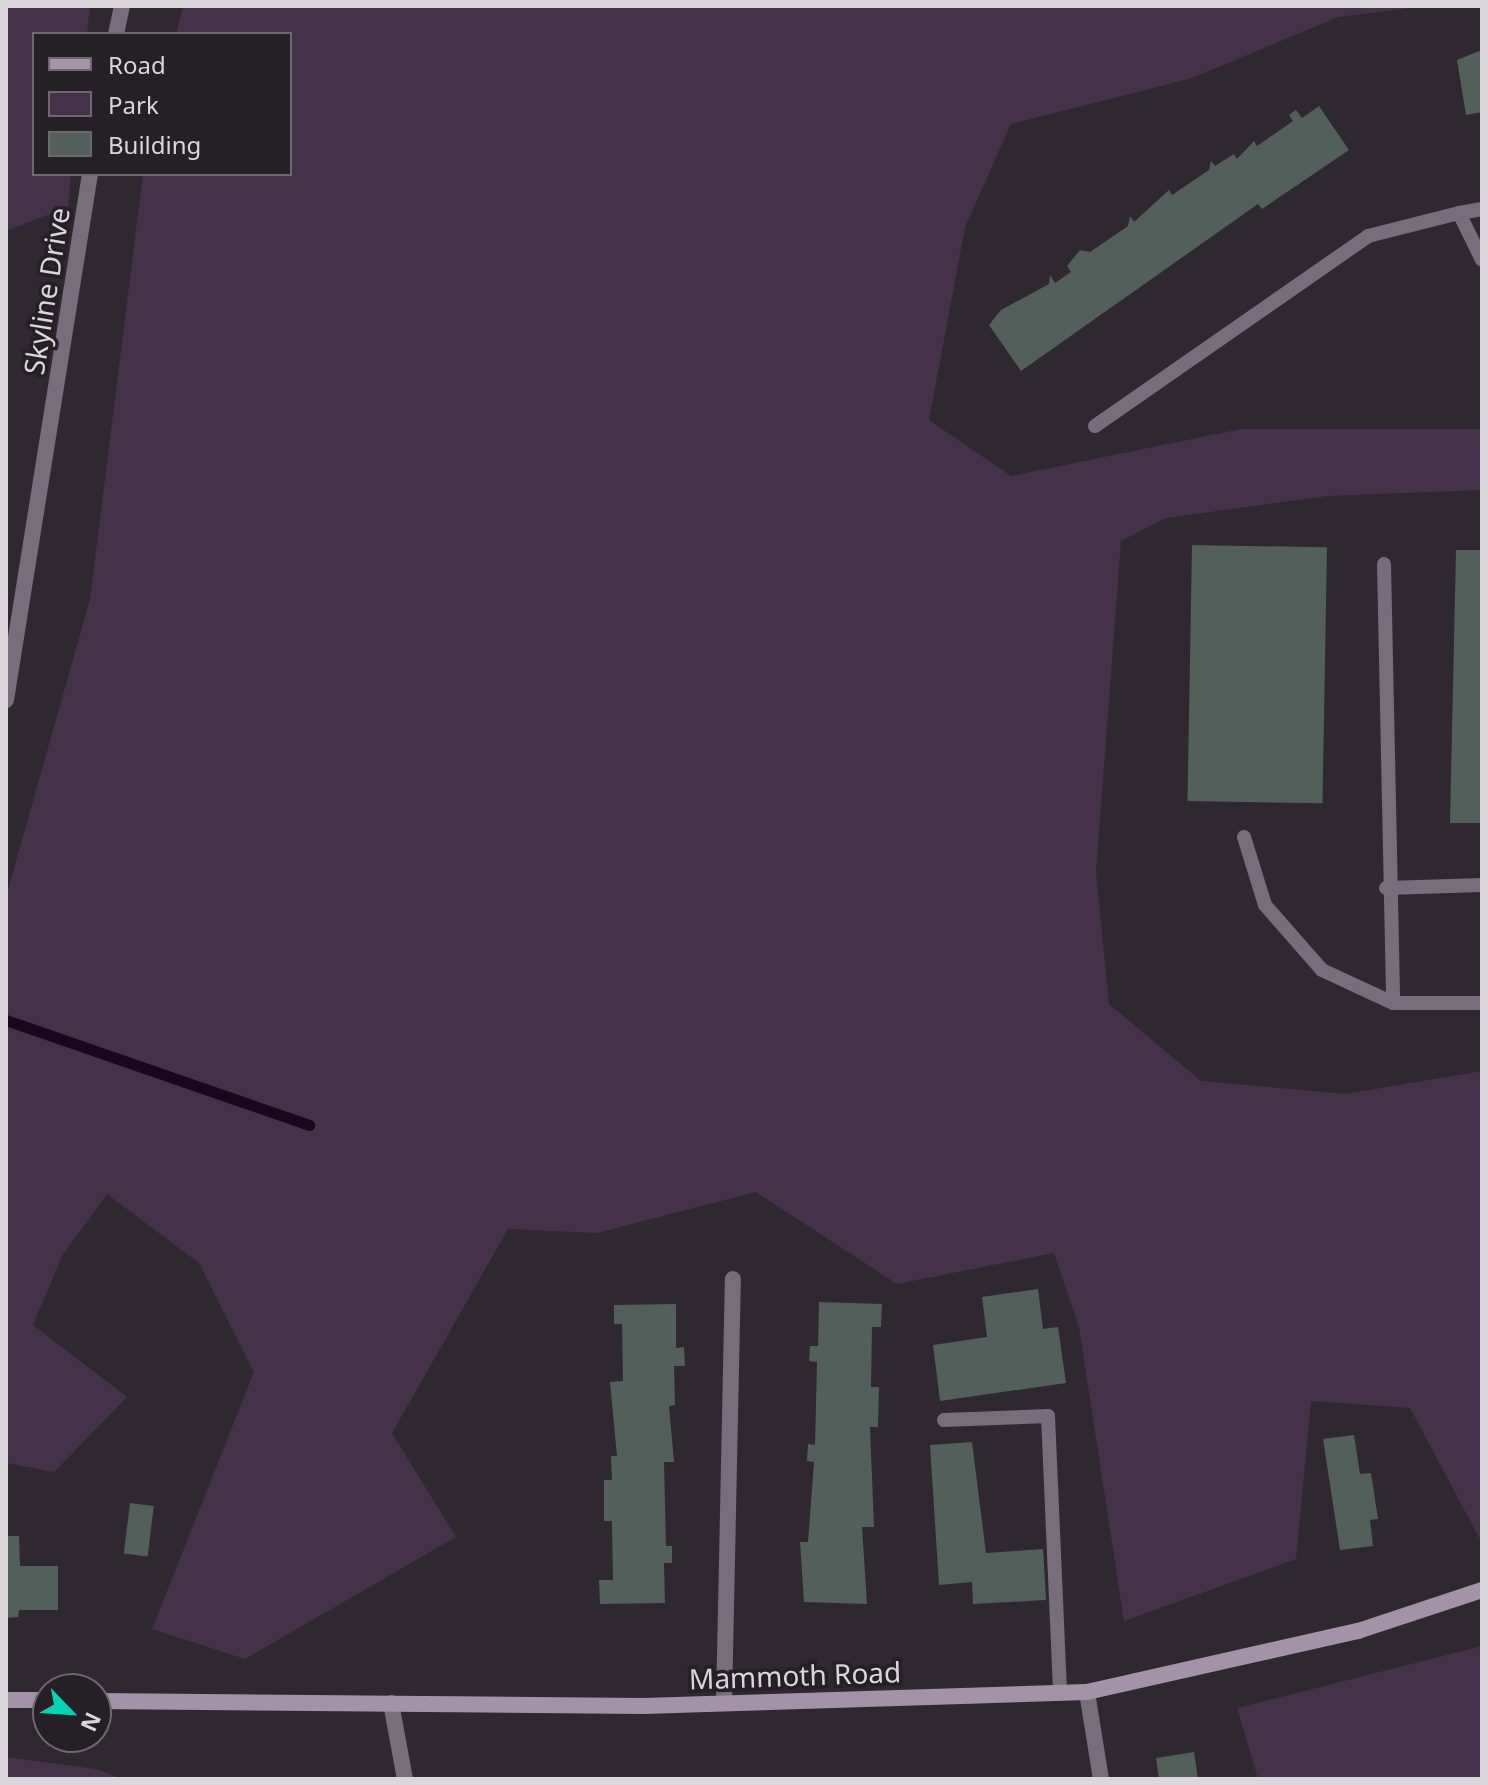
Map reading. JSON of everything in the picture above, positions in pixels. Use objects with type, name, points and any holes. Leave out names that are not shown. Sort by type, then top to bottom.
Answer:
[{"type":"main road","name":"Mammoth Road","points":[[112,1701],[724,1703],[1087,1692],[1358,1631],[1482,1590]]},
{"type":"main road","points":[[6,1700],[32,1700]]},
{"type":"street","points":[[116,32],[122,6]]},
{"type":"street","name":"Skyline Drive","points":[[6,700],[24,611],[90,176]]},
{"type":"street","points":[[724,1703],[733,1279]]},
{"type":"street","points":[[1087,1692],[1101,1779]]},
{"type":"street","points":[[391,1703],[405,1779]]},
{"type":"lane","points":[[1095,426],[1368,236],[1482,209]]},
{"type":"lane","points":[[1459,213],[1482,260]]},
{"type":"lane","points":[[1384,564],[1386,888],[1393,1003]]},
{"type":"lane","points":[[6,608],[24,611]]},
{"type":"lane","points":[[1244,837],[1265,905],[1322,970],[1393,1003],[1482,1003]]},
{"type":"lane","points":[[1386,888],[1482,885]]},
{"type":"lane","points":[[944,1420],[1048,1416],[1060,1693]]},
{"type":"green space","points":[[6,6],[90,6],[87,32],[32,32],[32,176],[71,176],[68,207],[6,231]]},
{"type":"green space","points":[[183,6],[1427,6],[1338,17],[1192,78],[1011,124],[965,227],[929,420],[1011,476],[1241,429],[1482,429],[1482,490],[1327,496],[1166,518],[1121,541],[1096,872],[1109,1004],[1201,1081],[1346,1094],[1482,1071],[1482,1543],[1410,1408],[1311,1401],[1296,1559],[1124,1621],[1079,1327],[1054,1253],[897,1284],[756,1192],[597,1233],[508,1229],[392,1433],[456,1537],[245,1659],[152,1629],[254,1372],[199,1263],[107,1194],[62,1256],[33,1325],[127,1397],[54,1472],[6,1463],[6,897],[90,599],[143,176],[292,176],[292,32],[176,32]]},
{"type":"green space","points":[[1482,1646],[1482,1779],[1258,1779],[1237,1708]]},
{"type":"green space","points":[[6,1757],[96,1769],[122,1779],[6,1779]]},
{"type":"building","points":[[1482,50],[1482,112],[1466,115],[1457,60]]},
{"type":"building","points":[[1319,106],[1349,150],[1262,209],[1258,204],[1021,371],[989,325],[1001,310],[1049,284],[1050,275],[1055,283],[1071,272],[1067,266],[1080,250],[1090,252],[1128,226],[1130,216],[1134,222],[1169,190],[1172,195],[1209,170],[1211,161],[1215,166],[1234,154],[1237,159],[1254,141],[1257,146],[1293,121],[1289,115],[1296,110],[1302,118]]},
{"type":"building","points":[[1192,545],[1327,547],[1323,803],[1188,801]]},
{"type":"building","points":[[1456,550],[1482,550],[1482,823],[1450,823]]},
{"type":"building","points":[[1038,1289],[1043,1329],[1058,1327],[1066,1383],[940,1401],[933,1345],[987,1337],[982,1297]]},
{"type":"building","points":[[819,1302],[882,1304],[881,1327],[872,1327],[871,1387],[879,1387],[878,1427],[870,1427],[874,1527],[862,1527],[867,1604],[804,1602],[800,1542],[808,1542],[814,1462],[807,1461],[808,1444],[815,1445],[817,1362],[809,1361],[810,1346],[818,1346]]},
{"type":"building","points":[[676,1304],[676,1348],[684,1347],[685,1366],[674,1366],[675,1405],[669,1406],[674,1462],[664,1462],[666,1546],[672,1546],[672,1563],[664,1563],[665,1603],[600,1604],[599,1580],[613,1580],[612,1521],[604,1521],[604,1480],[612,1480],[611,1456],[617,1456],[610,1382],[623,1381],[622,1324],[614,1324],[614,1305]]},
{"type":"building","points":[[1354,1435],[1360,1474],[1371,1473],[1378,1519],[1370,1520],[1373,1546],[1340,1550],[1323,1439]]},
{"type":"building","points":[[972,1442],[986,1553],[1043,1549],[1046,1600],[973,1604],[972,1582],[939,1585],[930,1445]]},
{"type":"building","points":[[130,1503],[154,1506],[148,1557],[124,1554]]},
{"type":"building","points":[[6,1536],[19,1536],[20,1566],[58,1566],[58,1610],[19,1610],[18,1617],[6,1618]]},
{"type":"building","points":[[1194,1752],[1198,1779],[1159,1779],[1156,1758]]},
{"type":"waterway","points":[[6,1020],[309,1125]]}]
